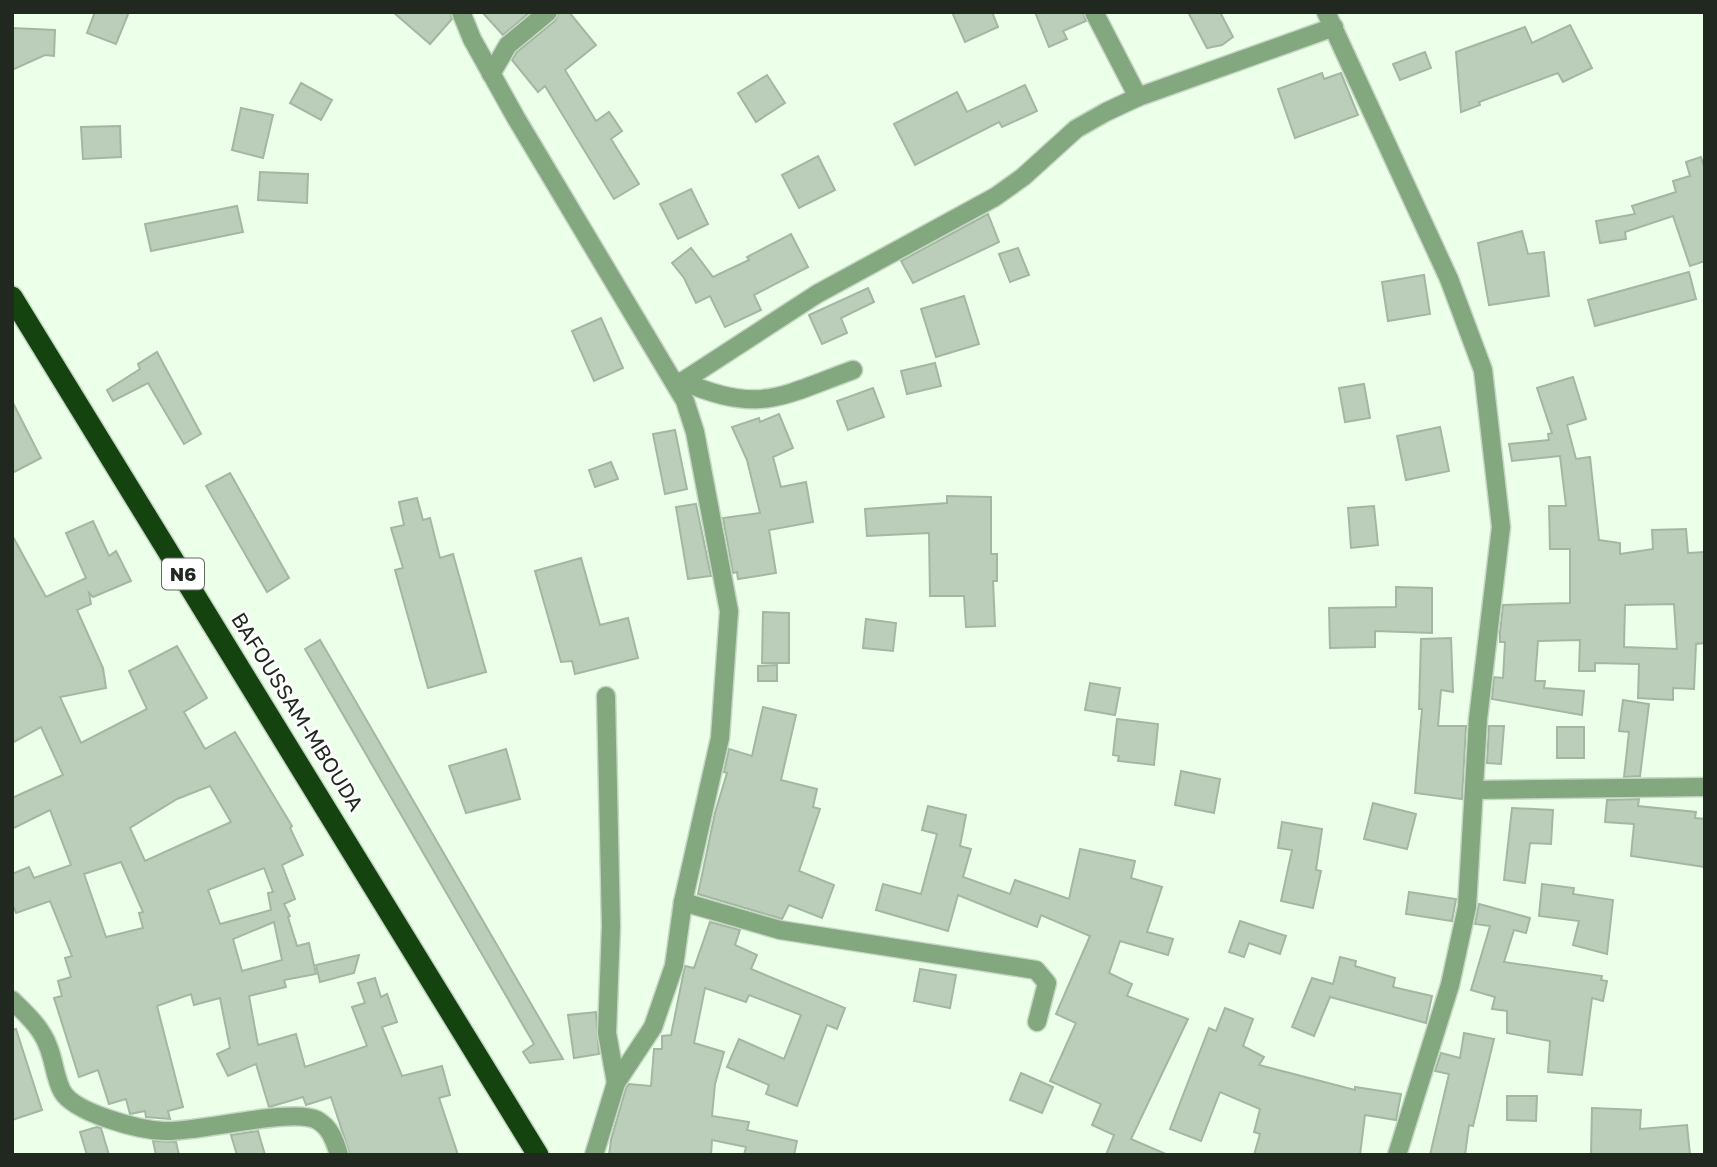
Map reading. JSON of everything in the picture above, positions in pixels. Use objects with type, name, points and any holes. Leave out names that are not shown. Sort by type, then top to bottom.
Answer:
[{"type":"highway","name":"BAFOUSSAM-MBOUDA","points":[[12,297],[538,1155]]},
{"type":"street","points":[[491,74],[508,45],[548,12]]},
{"type":"street","points":[[1094,12],[1138,97]]},
{"type":"street","points":[[467,17],[491,74],[632,316],[679,383],[695,432],[729,611],[720,738],[683,902],[674,967],[653,1027],[616,1083],[594,1155]]},
{"type":"street","points":[[679,383],[817,294],[995,197],[1023,177],[1076,130],[1138,97],[1330,20],[1449,279],[1483,370],[1502,527],[1478,719],[1467,907],[1450,985],[1397,1155]]},
{"type":"street","points":[[679,383],[729,398],[771,400],[853,370]]},
{"type":"street","points":[[606,696],[611,926],[607,1033],[616,1083]]},
{"type":"street","points":[[1475,790],[1705,787]]},
{"type":"street","points":[[683,902],[780,930],[1036,970],[1047,983],[1037,1022]]},
{"type":"street","points":[[12,1000],[35,1023],[47,1043],[62,1092],[74,1104],[90,1113],[163,1131],[292,1117],[316,1119],[333,1135],[339,1155]]},
{"type":"building","points":[[95,12],[129,12],[116,44],[87,33]]},
{"type":"building","points":[[393,12],[450,12],[452,19],[430,44]]},
{"type":"building","points":[[482,12],[530,12],[503,35]]},
{"type":"building","points":[[559,12],[569,12],[596,45],[565,70],[596,121],[609,112],[622,131],[611,139],[639,184],[614,199],[545,86],[538,92],[512,60],[517,52],[555,21]]},
{"type":"building","points":[[952,12],[992,12],[998,27],[965,42]]},
{"type":"building","points":[[1035,12],[1083,12],[1086,21],[1063,31],[1067,39],[1049,47]]},
{"type":"building","points":[[1188,12],[1220,12],[1233,37],[1222,45],[1207,48]]},
{"type":"building","points":[[1570,25],[1592,68],[1563,82],[1558,73],[1479,102],[1480,105],[1461,112],[1456,52],[1525,27],[1532,43]]},
{"type":"building","points":[[12,28],[55,30],[54,56],[45,55],[12,70]]},
{"type":"building","points":[[1425,52],[1431,68],[1400,80],[1393,64]]},
{"type":"building","points":[[1322,73],[1324,79],[1341,73],[1358,115],[1295,138],[1278,89]]},
{"type":"building","points":[[767,75],[785,103],[756,122],[738,93]]},
{"type":"building","points":[[301,83],[332,100],[321,120],[290,103]]},
{"type":"building","points":[[1025,85],[1037,111],[1002,127],[999,122],[915,165],[894,124],[957,92],[967,112]]},
{"type":"building","points":[[241,108],[273,115],[263,158],[232,150]]},
{"type":"building","points":[[120,126],[121,157],[83,159],[81,127]]},
{"type":"building","points":[[818,156],[835,190],[799,208],[782,175]]},
{"type":"building","points":[[1701,157],[1705,170],[1705,261],[1690,266],[1673,216],[1625,232],[1626,239],[1600,243],[1596,221],[1635,214],[1632,206],[1676,192],[1673,181],[1690,176],[1686,162]]},
{"type":"building","points":[[260,172],[308,174],[307,203],[258,200]]},
{"type":"building","points":[[691,189],[708,224],[678,239],[660,204]]},
{"type":"building","points":[[237,206],[243,232],[151,251],[145,224]]},
{"type":"building","points":[[988,214],[999,242],[913,283],[901,261]]},
{"type":"building","points":[[1522,231],[1528,254],[1544,252],[1549,296],[1489,305],[1478,243]]},
{"type":"building","points":[[791,234],[808,267],[754,295],[761,310],[725,327],[710,296],[696,303],[684,278],[672,263],[691,248],[713,277],[749,260],[747,257]]},
{"type":"building","points":[[1018,248],[1029,275],[1010,282],[999,254]]},
{"type":"building","points":[[1689,272],[1696,299],[1595,326],[1588,300]]},
{"type":"building","points":[[1424,275],[1430,314],[1388,321],[1382,282]]},
{"type":"building","points":[[868,288],[874,302],[841,318],[847,333],[822,344],[809,315]]},
{"type":"building","points":[[964,296],[979,344],[936,357],[921,309]]},
{"type":"building","points":[[601,318],[623,368],[594,381],[572,331]]},
{"type":"building","points":[[157,352],[201,434],[184,444],[148,383],[113,401],[107,390],[140,369],[138,364]]},
{"type":"building","points":[[935,363],[941,386],[907,394],[901,371]]},
{"type":"building","points":[[1573,377],[1586,419],[1567,425],[1576,459],[1590,457],[1599,540],[1620,543],[1620,554],[1653,549],[1652,530],[1686,529],[1688,553],[1705,552],[1705,643],[1696,644],[1694,689],[1673,688],[1673,700],[1638,698],[1639,664],[1595,663],[1595,671],[1579,671],[1580,640],[1538,641],[1535,681],[1545,681],[1544,688],[1584,691],[1582,715],[1492,699],[1494,677],[1503,678],[1505,642],[1500,642],[1500,632],[1503,605],[1570,603],[1570,549],[1550,549],[1549,506],[1566,506],[1560,456],[1512,461],[1509,444],[1549,440],[1548,434],[1552,433],[1537,388]],"holes":[[[1674,604],[1677,649],[1624,647],[1625,605]]]},
{"type":"building","points":[[1364,384],[1370,418],[1345,422],[1339,388]]},
{"type":"building","points":[[873,388],[884,417],[848,430],[837,401]]},
{"type":"building","points":[[12,401],[41,458],[12,473]]},
{"type":"building","points":[[779,414],[793,448],[773,457],[781,487],[806,482],[813,522],[769,530],[776,573],[738,579],[737,572],[733,573],[723,518],[760,513],[747,460],[732,427],[759,418],[760,422]]},
{"type":"building","points":[[1440,427],[1449,471],[1406,480],[1397,436]]},
{"type":"building","points":[[675,430],[687,489],[665,494],[653,434]]},
{"type":"building","points":[[611,462],[618,479],[595,487],[589,470]]},
{"type":"building","points":[[230,473],[289,578],[267,592],[206,486]]},
{"type":"building","points":[[947,496],[991,497],[991,554],[997,554],[997,581],[993,581],[995,626],[966,627],[964,596],[930,596],[929,533],[867,536],[865,509],[947,503]]},
{"type":"building","points":[[417,498],[423,520],[430,518],[440,558],[453,554],[486,672],[428,688],[395,570],[403,568],[391,528],[404,525],[399,502]]},
{"type":"building","points":[[696,504],[711,576],[688,579],[676,507]]},
{"type":"building","points":[[1374,506],[1378,545],[1351,548],[1348,508]]},
{"type":"building","points":[[93,521],[109,556],[116,551],[131,581],[93,597],[89,593],[91,604],[77,610],[103,668],[106,688],[60,697],[81,743],[147,709],[129,671],[177,646],[207,698],[184,712],[205,749],[235,732],[292,826],[290,828],[303,855],[282,865],[295,899],[284,904],[290,916],[288,917],[297,946],[309,943],[316,974],[284,980],[286,987],[249,996],[258,1045],[296,1034],[305,1067],[367,1046],[352,1007],[365,1003],[358,983],[375,978],[381,997],[387,994],[397,1022],[382,1027],[402,1076],[442,1066],[450,1095],[439,1098],[458,1155],[350,1155],[331,1097],[306,1105],[303,1097],[269,1107],[256,1064],[228,1076],[217,1054],[230,1048],[220,998],[194,1005],[191,994],[157,1006],[183,1107],[168,1111],[170,1119],[146,1117],[145,1111],[130,1114],[126,1099],[109,1104],[98,1070],[79,1077],[54,998],[62,996],[58,981],[71,977],[65,958],[72,956],[50,901],[16,913],[12,903],[12,874],[29,867],[34,878],[71,865],[50,810],[12,829],[12,798],[63,775],[41,727],[12,743],[12,535],[46,597],[86,578],[66,533]],"holes":[[[210,786],[231,822],[145,861],[130,828],[177,799]],[[121,862],[143,912],[139,913],[143,928],[106,937],[84,874]],[[264,868],[273,892],[268,893],[271,910],[220,924],[208,890]],[[274,922],[282,960],[242,971],[233,939]]]},
{"type":"building","points":[[581,558],[600,625],[628,618],[638,658],[575,674],[572,661],[561,662],[535,571]]},
{"type":"building","points":[[1396,587],[1432,588],[1432,633],[1375,631],[1375,647],[1330,648],[1329,608],[1396,607]]},
{"type":"building","points":[[763,612],[789,613],[789,663],[762,663]]},
{"type":"building","points":[[866,619],[896,623],[893,651],[863,648]]},
{"type":"building","points":[[1451,638],[1453,692],[1441,690],[1438,726],[1466,726],[1462,799],[1415,793],[1422,709],[1419,709],[1421,639]]},
{"type":"building","points":[[320,640],[563,1059],[530,1063],[523,1052],[534,1044],[305,649]]},
{"type":"building","points":[[777,665],[777,681],[758,681],[758,666]]},
{"type":"building","points":[[1090,683],[1120,688],[1115,715],[1085,710]]},
{"type":"building","points":[[1623,700],[1649,704],[1640,776],[1624,777],[1629,732],[1619,731]]},
{"type":"building","points":[[763,707],[796,715],[781,780],[817,789],[813,807],[820,809],[799,871],[834,885],[822,918],[789,905],[782,919],[698,894],[715,813],[727,773],[724,772],[729,749],[752,756]]},
{"type":"building","points":[[1117,719],[1158,724],[1154,765],[1118,761],[1119,756],[1113,755]]},
{"type":"building","points":[[1489,726],[1504,726],[1501,764],[1487,763]]},
{"type":"building","points":[[1557,727],[1584,727],[1584,758],[1557,758]]},
{"type":"building","points":[[506,749],[520,799],[466,813],[449,766]]},
{"type":"building","points":[[1181,771],[1220,779],[1214,813],[1175,805]]},
{"type":"building","points":[[1639,799],[1638,806],[1696,812],[1695,818],[1705,819],[1705,867],[1631,856],[1634,824],[1605,822],[1607,800]]},
{"type":"building","points":[[1373,803],[1416,814],[1407,849],[1364,839]]},
{"type":"building","points":[[928,806],[966,815],[960,846],[971,849],[963,877],[1010,894],[1015,880],[1069,899],[1080,849],[1135,861],[1131,878],[1162,887],[1147,932],[1173,939],[1168,955],[1120,941],[1109,973],[1132,984],[1127,996],[1188,1019],[1131,1139],[1168,1155],[1106,1155],[1114,1135],[1092,1125],[1101,1104],[1050,1081],[1076,1023],[1056,1014],[1090,936],[1041,915],[1037,927],[958,895],[948,931],[876,910],[883,884],[921,894],[937,834],[922,830]]},
{"type":"building","points":[[1512,808],[1553,810],[1551,844],[1530,843],[1525,883],[1504,880]]},
{"type":"building","points":[[1282,822],[1322,829],[1316,870],[1321,871],[1313,908],[1281,901],[1292,850],[1278,848]]},
{"type":"building","points":[[1542,884],[1574,888],[1573,894],[1613,900],[1607,954],[1573,945],[1579,921],[1539,916]]},
{"type":"building","points":[[1409,892],[1456,899],[1452,921],[1406,914]]},
{"type":"building","points":[[1479,904],[1530,918],[1526,933],[1514,930],[1504,962],[1602,976],[1601,980],[1607,981],[1603,1001],[1592,998],[1582,1075],[1548,1072],[1550,1041],[1507,1033],[1507,1011],[1492,1009],[1495,997],[1471,990],[1490,926],[1475,924]]},
{"type":"building","points":[[1240,921],[1286,936],[1280,954],[1249,943],[1244,957],[1229,952]]},
{"type":"building","points":[[710,922],[740,930],[735,945],[757,955],[751,969],[845,1008],[837,1029],[827,1025],[797,1106],[766,1094],[769,1085],[727,1067],[739,1039],[784,1059],[801,1015],[749,995],[746,1002],[705,988],[694,1043],[724,1052],[715,1084],[712,1116],[749,1122],[747,1130],[797,1141],[794,1155],[744,1155],[746,1147],[712,1140],[711,1155],[609,1155],[626,1088],[629,1084],[651,1086],[654,1049],[662,1049],[662,1036],[671,1035],[685,966],[694,968]]},
{"type":"building","points":[[359,955],[354,973],[320,982],[316,965]]},
{"type":"building","points":[[1340,957],[1356,961],[1355,966],[1395,978],[1393,987],[1432,996],[1426,1023],[1330,997],[1314,1036],[1292,1027],[1312,978],[1333,984]]},
{"type":"building","points":[[920,969],[956,975],[950,1008],[914,1001]]},
{"type":"building","points":[[1225,1008],[1253,1019],[1243,1046],[1264,1057],[1259,1065],[1355,1090],[1355,1087],[1401,1094],[1396,1120],[1365,1115],[1360,1155],[1254,1155],[1260,1134],[1254,1132],[1260,1109],[1220,1092],[1201,1141],[1170,1129],[1209,1028],[1216,1031]]},
{"type":"building","points":[[596,1012],[599,1054],[574,1058],[568,1015]]},
{"type":"building","points":[[16,1029],[42,1110],[12,1120],[12,1030]]},
{"type":"building","points":[[1464,1033],[1494,1039],[1473,1126],[1469,1125],[1465,1155],[1430,1155],[1449,1074],[1435,1071],[1441,1053],[1460,1058]]},
{"type":"building","points":[[1021,1073],[1053,1087],[1042,1113],[1010,1100]]},
{"type":"building","points":[[1507,1096],[1537,1096],[1536,1121],[1507,1120]]},
{"type":"building","points":[[1592,1108],[1641,1110],[1640,1129],[1687,1125],[1690,1155],[1591,1155]]},
{"type":"building","points":[[101,1128],[109,1155],[87,1155],[80,1132]]},
{"type":"building","points":[[258,1131],[265,1155],[237,1155],[231,1135]]},
{"type":"building","points":[[153,1141],[176,1142],[179,1155],[156,1155]]}]
